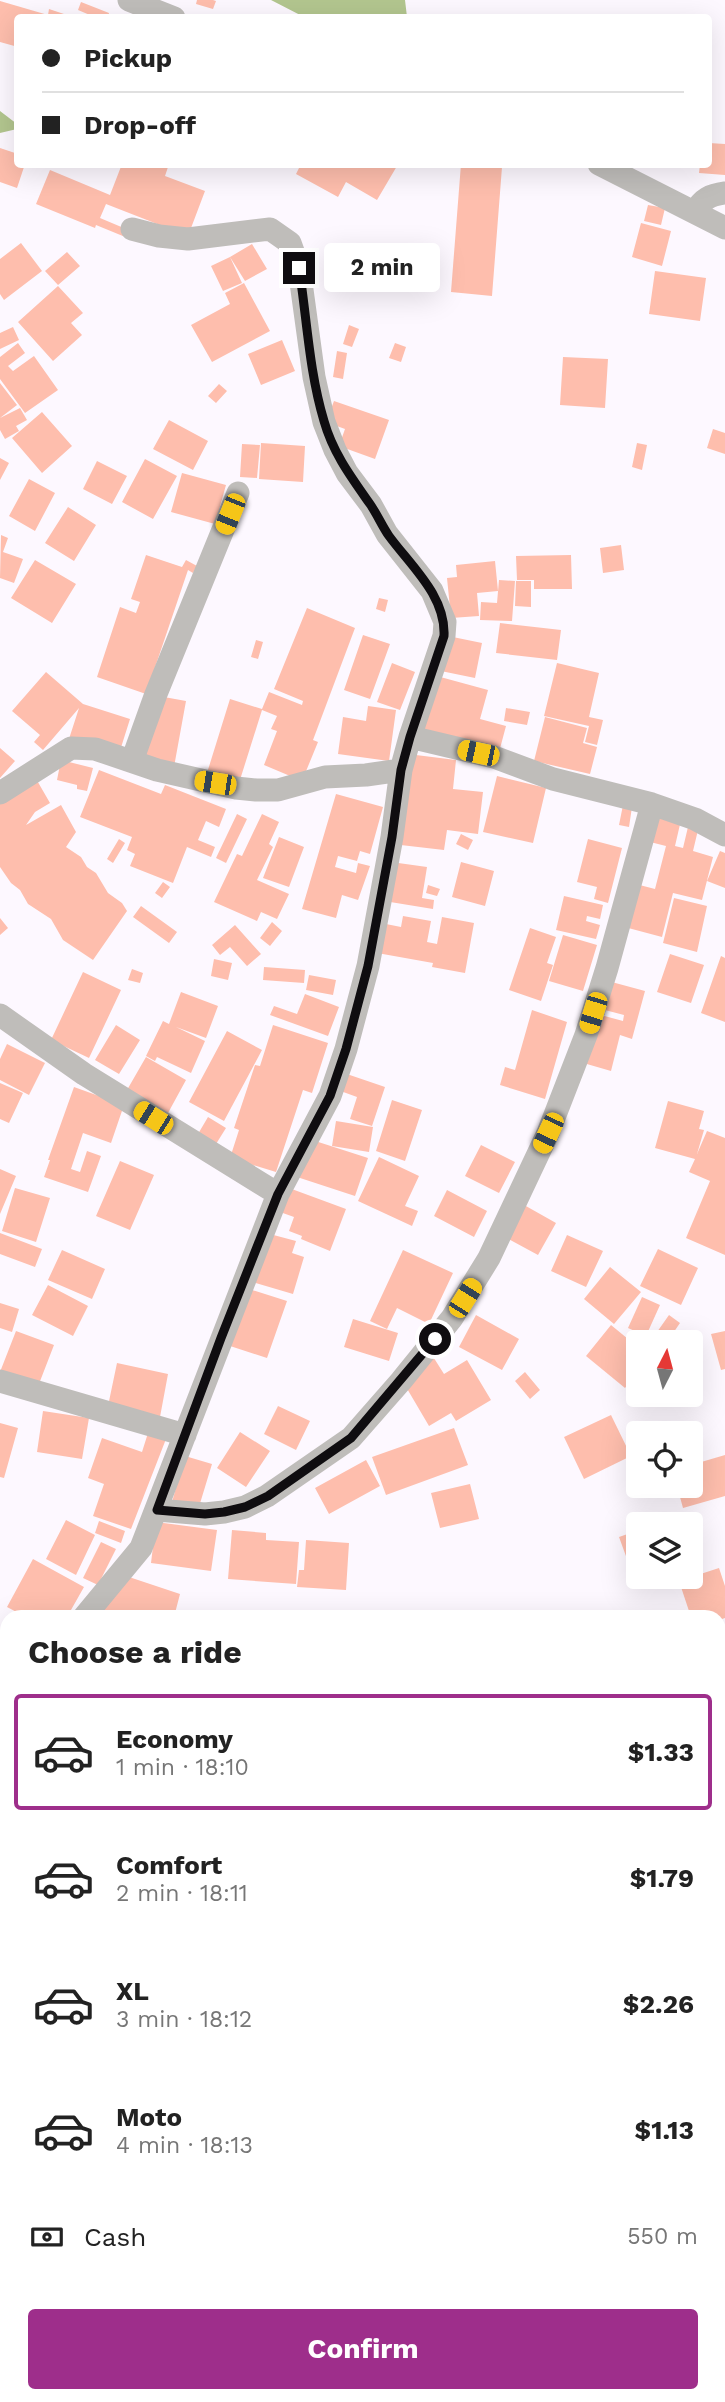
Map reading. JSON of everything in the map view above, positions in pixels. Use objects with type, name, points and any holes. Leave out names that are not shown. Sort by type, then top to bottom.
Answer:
[{"type":"street","points":[[129,0],[164,14]]},
{"type":"street","points":[[607,168],[725,228]]},
{"type":"street","points":[[695,212],[705,199],[725,193]]},
{"type":"street","points":[[90,1610],[141,1548],[278,1194],[330,1096],[346,1049],[368,966],[392,837],[401,770],[440,650],[445,622],[432,591],[387,534],[335,450],[324,422],[314,377],[299,268],[290,243],[270,229],[188,239],[159,236],[132,229]]},
{"type":"street","points":[[132,761],[156,694],[238,492]]},
{"type":"street","points":[[410,737],[494,757],[554,779],[652,804],[695,819],[725,835]]},
{"type":"street","points":[[0,793],[71,748],[94,749],[199,780],[256,790],[278,790],[325,777],[401,770]]},
{"type":"street","points":[[157,1510],[214,1513],[245,1507],[268,1496],[351,1438],[452,1318],[495,1245],[548,1133],[586,1035],[611,956],[652,804]]},
{"type":"street","points":[[0,1015],[84,1074],[278,1194]]},
{"type":"street","points":[[0,1381],[185,1435]]},
{"type":"green space","points":[[271,0],[405,0],[407,14],[298,14]]},
{"type":"green space","points":[[0,111],[14,122],[14,130],[0,133]]},
{"type":"building","points":[[197,0],[216,1],[213,9],[196,4]]},
{"type":"building","points":[[0,1],[45,14],[14,14],[14,46],[0,42]]},
{"type":"building","points":[[81,2],[109,13],[88,14],[78,10]]},
{"type":"building","points":[[49,9],[64,14],[48,14]]},
{"type":"building","points":[[712,143],[725,144],[725,175],[699,173],[700,168],[712,168]]},
{"type":"building","points":[[0,148],[14,153],[14,168],[24,168],[17,188],[0,182]]},
{"type":"building","points":[[120,168],[168,168],[165,176],[205,191],[188,236],[106,204],[100,218],[138,234],[135,241],[36,204],[50,170],[110,195]]},
{"type":"building","points":[[299,168],[396,168],[377,200],[346,182],[338,197],[296,174]]},
{"type":"building","points":[[461,168],[502,168],[492,296],[451,292]]},
{"type":"building","points":[[648,205],[665,208],[661,225],[644,221]]},
{"type":"building","points":[[641,223],[671,231],[662,266],[632,257]]},
{"type":"building","points":[[21,243],[42,271],[4,300],[0,294],[0,259]]},
{"type":"building","points":[[252,244],[267,269],[245,281],[230,257]]},
{"type":"building","points":[[67,252],[80,266],[58,285],[45,271]]},
{"type":"building","points":[[230,257],[242,283],[223,291],[211,266]]},
{"type":"building","points":[[655,271],[706,278],[700,321],[649,314]]},
{"type":"building","points":[[244,283],[270,331],[212,362],[191,325],[230,304],[225,293]]},
{"type":"building","points":[[58,286],[83,313],[71,323],[82,335],[53,361],[18,322]]},
{"type":"building","points":[[349,325],[359,329],[352,347],[343,344]]},
{"type":"building","points":[[13,327],[19,340],[0,349],[0,333]]},
{"type":"building","points":[[282,340],[295,371],[261,385],[248,354]]},
{"type":"building","points":[[18,343],[25,353],[8,366],[13,371],[34,356],[58,390],[25,413],[0,379],[0,357]]},
{"type":"building","points":[[395,343],[406,347],[401,362],[389,358]]},
{"type":"building","points":[[337,351],[347,353],[343,379],[333,377]]},
{"type":"building","points":[[563,357],[608,359],[605,408],[560,405]]},
{"type":"building","points":[[0,383],[17,405],[0,418]]},
{"type":"building","points":[[219,384],[227,391],[216,403],[208,396]]},
{"type":"building","points":[[334,401],[389,420],[375,459],[339,446],[345,429],[326,422]]},
{"type":"building","points":[[20,408],[27,420],[16,426],[19,431],[5,439],[0,430],[0,418]]},
{"type":"building","points":[[42,412],[72,446],[42,473],[12,438]]},
{"type":"building","points":[[169,420],[208,441],[193,470],[153,449]]},
{"type":"building","points":[[713,429],[725,433],[725,454],[707,448]]},
{"type":"building","points":[[261,443],[305,446],[303,482],[259,479]]},
{"type":"building","points":[[637,443],[647,445],[642,470],[632,467]]},
{"type":"building","points":[[242,444],[260,445],[257,478],[240,477]]},
{"type":"building","points":[[0,458],[9,463],[0,480]]},
{"type":"building","points":[[145,459],[177,476],[153,519],[122,502]]},
{"type":"building","points":[[97,461],[127,476],[112,504],[83,489]]},
{"type":"building","points":[[182,473],[226,485],[215,524],[171,512]]},
{"type":"building","points":[[29,479],[55,493],[35,531],[9,516]]},
{"type":"building","points":[[68,507],[96,525],[74,561],[45,543]]},
{"type":"building","points":[[1,535],[8,538],[3,552],[23,559],[14,583],[0,578]]},
{"type":"building","points":[[621,545],[624,570],[603,573],[600,548]]},
{"type":"building","points":[[146,555],[182,567],[186,560],[197,566],[193,573],[188,570],[146,694],[97,677],[120,607],[136,613],[140,602],[131,599]]},
{"type":"building","points":[[571,555],[572,589],[534,589],[534,580],[517,580],[516,556]]},
{"type":"building","points":[[35,560],[76,584],[52,623],[11,598]]},
{"type":"building","points":[[495,561],[498,591],[477,593],[479,616],[451,618],[447,578],[457,577],[456,565]]},
{"type":"building","points":[[499,580],[515,581],[512,621],[480,620],[481,602],[497,603]]},
{"type":"building","points":[[516,581],[531,581],[531,607],[515,606]]},
{"type":"building","points":[[379,598],[388,600],[385,612],[376,609]]},
{"type":"building","points":[[307,608],[355,628],[313,740],[318,742],[302,781],[264,765],[277,731],[271,729],[277,716],[262,710],[239,783],[207,773],[230,699],[262,709],[269,692],[302,705],[303,701],[274,689]]},
{"type":"building","points":[[500,623],[561,630],[557,660],[496,653]]},
{"type":"building","points":[[363,635],[390,644],[370,699],[344,690]]},
{"type":"building","points":[[443,635],[482,643],[475,678],[436,670]]},
{"type":"building","points":[[256,640],[263,642],[258,659],[251,657]]},
{"type":"building","points":[[392,663],[415,672],[400,710],[377,702]]},
{"type":"building","points":[[557,663],[599,673],[589,717],[603,720],[597,745],[585,742],[589,726],[544,716]]},
{"type":"building","points":[[46,672],[83,704],[130,719],[118,757],[68,742],[79,708],[43,750],[34,742],[40,735],[12,711]]},
{"type":"building","points":[[433,675],[488,690],[480,719],[506,726],[498,756],[414,734]]},
{"type":"building","points":[[153,695],[186,701],[174,767],[141,760]]},
{"type":"building","points":[[368,706],[396,710],[389,761],[338,754],[343,717],[366,721]]},
{"type":"building","points":[[506,708],[530,712],[527,725],[504,721]]},
{"type":"building","points":[[545,717],[587,728],[583,743],[597,747],[590,774],[534,761]]},
{"type":"building","points":[[0,748],[15,761],[0,778]]},
{"type":"building","points":[[400,753],[456,760],[453,789],[483,792],[478,834],[447,830],[444,850],[392,844]]},
{"type":"building","points":[[61,760],[93,768],[87,791],[77,789],[77,785],[57,780]]},
{"type":"building","points":[[99,770],[161,794],[165,785],[226,809],[219,827],[206,821],[198,840],[215,847],[211,857],[187,847],[173,883],[130,866],[135,854],[127,850],[132,837],[80,817]]},
{"type":"building","points":[[497,776],[546,788],[533,843],[483,832]]},
{"type":"building","points":[[35,777],[50,803],[35,812],[26,825],[61,805],[76,832],[66,847],[81,857],[87,867],[96,873],[108,893],[122,903],[127,911],[93,960],[63,940],[51,919],[28,904],[0,867],[0,796]]},
{"type":"building","points":[[336,794],[383,807],[370,854],[360,851],[357,861],[338,856],[335,867],[356,873],[358,863],[370,866],[358,900],[342,895],[336,918],[302,909]]},
{"type":"building","points":[[623,805],[632,807],[629,827],[619,825]]},
{"type":"building","points":[[645,811],[681,820],[675,846],[683,848],[688,827],[698,830],[693,851],[713,857],[702,900],[673,893],[662,937],[617,925],[628,882],[655,889],[666,846],[638,839]]},
{"type":"building","points":[[237,814],[247,819],[226,863],[216,858]]},
{"type":"building","points":[[262,814],[279,822],[269,844],[273,847],[257,880],[289,894],[277,919],[261,912],[257,921],[214,902],[237,854],[242,856]]},
{"type":"building","points":[[461,834],[473,840],[468,850],[456,844]]},
{"type":"building","points":[[279,837],[304,847],[289,887],[263,878]]},
{"type":"building","points":[[119,839],[125,843],[113,863],[107,859]]},
{"type":"building","points":[[588,839],[622,848],[608,903],[594,899],[597,887],[577,882]]},
{"type":"building","points":[[720,851],[725,853],[725,888],[707,881]]},
{"type":"building","points":[[384,861],[427,867],[422,898],[434,900],[433,909],[378,900]]},
{"type":"building","points":[[461,862],[494,871],[485,906],[452,897]]},
{"type":"building","points":[[163,882],[170,887],[162,898],[155,893]]},
{"type":"building","points":[[428,885],[440,889],[437,896],[426,893]]},
{"type":"building","points":[[564,896],[603,905],[600,919],[587,916],[586,921],[600,925],[596,939],[556,930]]},
{"type":"building","points":[[674,898],[707,906],[697,952],[663,943]]},
{"type":"building","points":[[141,906],[177,932],[169,943],[133,917]]},
{"type":"building","points":[[403,916],[431,921],[427,942],[437,944],[442,917],[474,923],[465,973],[432,967],[433,963],[366,951],[371,921],[401,927]]},
{"type":"building","points":[[0,918],[8,928],[0,935]]},
{"type":"building","points":[[272,922],[282,931],[270,946],[260,938]]},
{"type":"building","points":[[235,925],[261,954],[247,966],[230,947],[220,955],[212,945]]},
{"type":"building","points":[[530,928],[556,937],[547,963],[553,965],[541,1001],[509,990]]},
{"type":"building","points":[[563,935],[597,945],[583,991],[549,981]]},
{"type":"building","points":[[670,954],[704,965],[691,1003],[657,992]]},
{"type":"building","points":[[721,956],[725,958],[725,1022],[701,1013]]},
{"type":"building","points":[[214,959],[232,963],[228,980],[211,976]]},
{"type":"building","points":[[264,967],[305,970],[304,983],[263,980]]},
{"type":"building","points":[[132,969],[143,973],[140,983],[128,980]]},
{"type":"building","points":[[83,972],[121,990],[89,1058],[51,1040]]},
{"type":"building","points":[[309,975],[336,980],[333,995],[306,990]]},
{"type":"building","points":[[608,981],[645,991],[632,1039],[620,1035],[611,1071],[573,1060],[586,1011],[623,1021],[624,1015],[601,1009]]},
{"type":"building","points":[[181,992],[218,1006],[206,1038],[176,1027],[205,1041],[191,1073],[157,1057],[155,1061],[146,1056],[163,1021],[169,1024]]},
{"type":"building","points":[[305,994],[339,1007],[328,1036],[270,1015],[274,1006],[297,1014]]},
{"type":"building","points":[[532,1010],[567,1022],[545,1099],[500,1085],[505,1067],[515,1070]]},
{"type":"building","points":[[116,1025],[140,1040],[119,1074],[95,1060]]},
{"type":"building","points":[[273,1025],[328,1043],[312,1093],[303,1090],[276,1172],[230,1158],[239,1130],[234,1128],[255,1065],[260,1066]]},
{"type":"building","points":[[227,1031],[262,1050],[224,1121],[189,1102]]},
{"type":"building","points":[[7,1044],[45,1063],[29,1095],[0,1080],[0,1059]]},
{"type":"building","points":[[146,1057],[186,1080],[168,1113],[127,1090]]},
{"type":"building","points":[[341,1072],[385,1087],[372,1126],[350,1119],[357,1097],[335,1089]]},
{"type":"building","points":[[0,1083],[23,1093],[9,1123],[0,1119]]},
{"type":"building","points":[[74,1087],[124,1105],[111,1143],[83,1133],[71,1169],[80,1172],[87,1151],[101,1156],[88,1192],[44,1177]]},
{"type":"building","points":[[392,1100],[422,1110],[405,1161],[376,1151]]},
{"type":"building","points":[[668,1101],[704,1111],[699,1129],[704,1130],[697,1154],[707,1131],[725,1138],[725,1255],[686,1238],[710,1181],[689,1172],[695,1159],[655,1148]]},
{"type":"building","points":[[208,1117],[226,1128],[216,1144],[198,1134]]},
{"type":"building","points":[[336,1121],[373,1127],[369,1152],[332,1146]]},
{"type":"building","points":[[309,1139],[368,1158],[355,1196],[297,1177]]},
{"type":"building","points":[[481,1145],[515,1162],[499,1193],[465,1176]]},
{"type":"building","points":[[379,1157],[419,1176],[405,1206],[418,1211],[412,1226],[358,1201]]},
{"type":"building","points":[[120,1161],[154,1175],[130,1230],[96,1216]]},
{"type":"building","points":[[0,1169],[16,1176],[0,1214]]},
{"type":"building","points":[[15,1188],[50,1198],[36,1242],[2,1231]]},
{"type":"building","points":[[289,1188],[346,1209],[330,1251],[289,1231],[294,1217],[280,1212]]},
{"type":"building","points":[[447,1190],[487,1211],[474,1237],[434,1216]]},
{"type":"building","points":[[517,1201],[556,1223],[538,1255],[499,1234]]},
{"type":"building","points":[[0,1233],[42,1249],[35,1267],[0,1254]]},
{"type":"building","points":[[266,1233],[296,1241],[292,1253],[304,1257],[293,1294],[252,1282]]},
{"type":"building","points":[[567,1235],[603,1251],[586,1287],[551,1271]]},
{"type":"building","points":[[658,1249],[698,1268],[681,1305],[640,1286]]},
{"type":"building","points":[[62,1250],[105,1269],[92,1299],[48,1280]]},
{"type":"building","points":[[403,1250],[453,1273],[429,1324],[397,1308],[387,1329],[370,1321]]},
{"type":"building","points":[[610,1267],[641,1292],[614,1324],[584,1299]]},
{"type":"building","points":[[48,1285],[88,1306],[73,1336],[32,1315]]},
{"type":"building","points":[[246,1288],[287,1301],[267,1358],[227,1345]]},
{"type":"building","points":[[642,1297],[660,1305],[649,1330],[628,1328]]},
{"type":"building","points":[[0,1303],[19,1309],[12,1332],[0,1328]]},
{"type":"building","points":[[476,1315],[519,1339],[502,1370],[459,1347]]},
{"type":"building","points":[[669,1315],[680,1323],[675,1330],[658,1330]]},
{"type":"building","points":[[353,1319],[398,1333],[389,1361],[344,1347]]},
{"type":"building","points":[[611,1325],[626,1337],[626,1387],[625,1388],[586,1356]]},
{"type":"building","points":[[16,1331],[54,1345],[37,1389],[0,1372]]},
{"type":"building","points":[[725,1331],[725,1369],[721,1370],[711,1334]]},
{"type":"building","points":[[432,1355],[444,1374],[467,1360],[491,1400],[456,1421],[451,1413],[429,1426],[399,1375]]},
{"type":"building","points":[[117,1363],[168,1374],[160,1417],[108,1406]]},
{"type":"building","points":[[525,1372],[540,1390],[530,1399],[515,1381]]},
{"type":"building","points":[[278,1406],[310,1421],[296,1450],[264,1434]]},
{"type":"building","points":[[43,1411],[89,1418],[82,1459],[37,1452]]},
{"type":"building","points":[[611,1415],[626,1446],[626,1458],[584,1479],[564,1437]]},
{"type":"building","points":[[0,1423],[18,1428],[4,1478],[0,1477]]},
{"type":"building","points":[[454,1428],[468,1465],[386,1495],[372,1457]]},
{"type":"building","points":[[240,1432],[270,1451],[246,1487],[217,1468]]},
{"type":"building","points":[[148,1433],[166,1439],[131,1529],[93,1516],[104,1484],[88,1478],[102,1438],[142,1452]]},
{"type":"building","points":[[725,1455],[725,1496],[683,1508],[680,1498],[703,1498],[703,1461]]},
{"type":"building","points":[[185,1456],[212,1464],[198,1510],[172,1502]]},
{"type":"building","points":[[366,1460],[380,1486],[329,1514],[315,1488]]},
{"type":"building","points":[[470,1484],[479,1519],[440,1528],[431,1493]]},
{"type":"building","points":[[66,1520],[95,1535],[76,1575],[46,1559]]},
{"type":"building","points":[[99,1521],[125,1531],[121,1543],[95,1533]]},
{"type":"building","points":[[156,1522],[217,1530],[211,1571],[151,1563]]},
{"type":"building","points":[[232,1530],[266,1533],[266,1540],[299,1542],[296,1584],[228,1579]]},
{"type":"building","points":[[626,1535],[626,1556],[619,1537]]},
{"type":"building","points":[[306,1540],[349,1543],[346,1590],[297,1587],[299,1570],[304,1570]]},
{"type":"building","points":[[101,1542],[116,1549],[98,1585],[83,1578]]},
{"type":"building","points":[[33,1559],[84,1587],[71,1610],[13,1610],[7,1607]]},
{"type":"building","points":[[719,1568],[725,1586],[725,1610],[689,1610],[682,1589],[703,1589],[703,1573]]},
{"type":"building","points":[[129,1577],[180,1594],[176,1610],[103,1610]]},
{"type":"route","points":[[299,268],[307,342],[324,422],[335,450],[387,534],[432,591],[445,622],[444,636],[401,770],[392,837],[368,966],[346,1049],[330,1096],[278,1194],[157,1510],[205,1514],[224,1512],[245,1507],[268,1496],[351,1438],[435,1339]]}]
